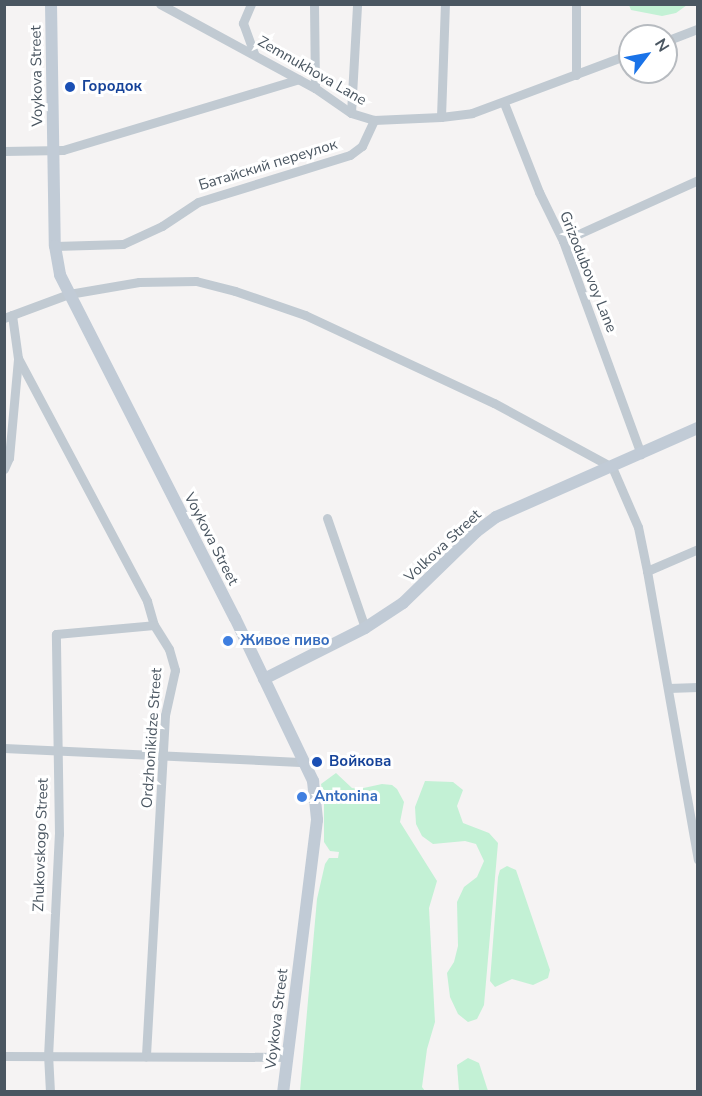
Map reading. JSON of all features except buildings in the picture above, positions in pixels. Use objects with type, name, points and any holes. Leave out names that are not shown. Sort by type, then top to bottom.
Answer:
[{"type":"street","name":"Voykova Street","points":[[51,4],[52,151],[56,246],[60,275],[313,781],[317,820],[283,1092]]},
{"type":"street","name":"Zemnukhova Lane","points":[[160,4],[315,88],[351,113],[374,120],[472,113],[618,59]]},
{"type":"street","points":[[251,4],[243,23],[254,54]]},
{"type":"street","points":[[314,4],[315,88]]},
{"type":"street","points":[[351,113],[357,4]]},
{"type":"street","points":[[441,117],[445,4]]},
{"type":"street","points":[[576,4],[576,75]]},
{"type":"street","points":[[678,36],[698,29]]},
{"type":"street","points":[[4,151],[52,151],[299,79]]},
{"type":"street","name":"Grizodubovoy Lane","points":[[504,102],[539,192],[562,241],[641,454]]},
{"type":"street","name":"Батайский переулок","points":[[56,246],[123,244],[162,226],[198,202],[350,155],[362,146],[374,120]]},
{"type":"street","points":[[562,241],[698,180]]},
{"type":"street","points":[[8,316],[69,294],[139,282],[176,280],[235,291],[305,315],[484,398],[612,467],[634,518],[647,571],[695,819],[698,860]]},
{"type":"street","name":"Ordzhonikidze Street","points":[[8,316],[18,358],[147,601],[154,625],[168,649],[175,670],[165,716],[165,758],[146,1056]]},
{"type":"street","points":[[4,469],[9,458],[18,358]]},
{"type":"street","name":"Volkova Street","points":[[264,679],[365,627],[403,603],[476,532],[496,517],[698,428]]},
{"type":"street","points":[[327,518],[365,627]]},
{"type":"street","points":[[647,571],[698,549]]},
{"type":"street","name":"Zhukovskogo Street","points":[[50,1092],[48,1057],[58,858],[56,634],[154,625]]},
{"type":"street","points":[[668,688],[698,687]]},
{"type":"street","points":[[4,748],[165,758],[305,762]]},
{"type":"street","points":[[4,1056],[287,1057]]},
{"type":"green space","points":[[629,5],[687,5],[676,13],[662,16],[631,10]]},
{"type":"green space","points":[[336,773],[352,788],[359,789],[382,784],[392,785],[397,789],[404,802],[400,822],[437,881],[429,908],[435,1022],[427,1049],[422,1087],[425,1091],[300,1091],[317,899],[325,864],[329,858],[338,858],[339,852],[330,851],[324,842],[324,800],[321,784]]},
{"type":"green space","points":[[425,781],[453,782],[463,790],[457,806],[463,823],[489,833],[498,843],[484,1005],[477,1019],[468,1022],[458,1014],[450,997],[447,973],[454,962],[458,946],[457,902],[464,887],[477,877],[484,861],[476,844],[465,841],[433,844],[422,836],[416,824],[415,807]]},
{"type":"green space","points":[[507,866],[516,870],[550,970],[548,978],[533,985],[512,979],[495,987],[490,981],[498,877],[500,870]]},
{"type":"green space","points":[[468,1058],[479,1063],[488,1091],[459,1091],[457,1065]]},
{"type":"place","name":"Городок","points":[[70,87]]},
{"type":"place","name":"Живое пиво","points":[[228,641]]},
{"type":"place","name":"Войкова","points":[[317,762]]},
{"type":"place","name":"Antonina","points":[[302,797]]}]
